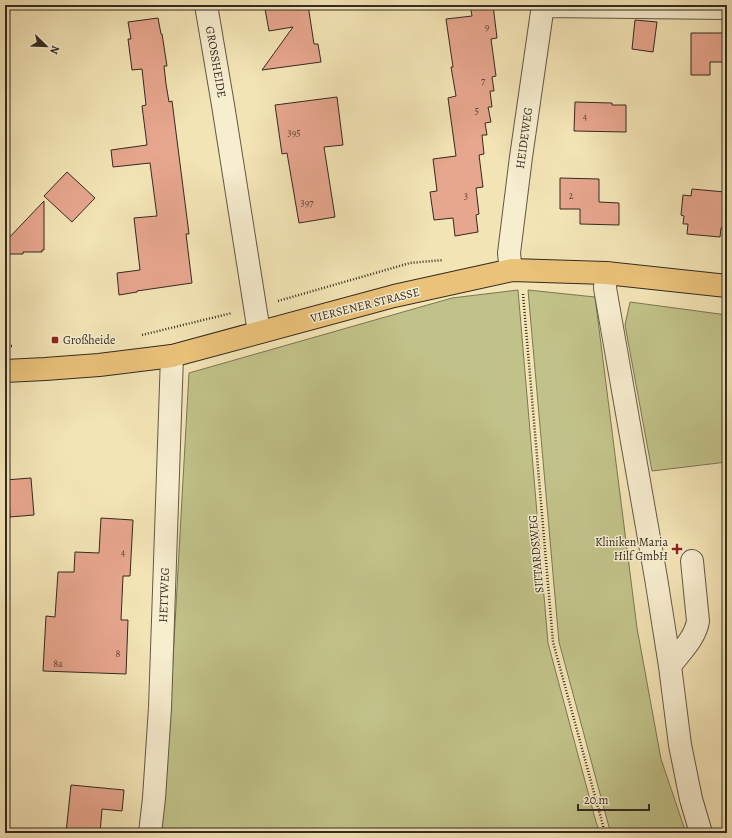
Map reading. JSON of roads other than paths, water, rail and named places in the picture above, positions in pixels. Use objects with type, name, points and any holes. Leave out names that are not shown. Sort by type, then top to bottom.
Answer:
[{"type":"main road","name":"VIERSENER STRASSE","points":[[5,371],[99,364],[172,356],[394,296],[512,270],[606,273],[727,286]]},
{"type":"street","name":"GROSSHEIDE","points":[[206,5],[259,332]]},
{"type":"street","points":[[542,5],[727,8]]},
{"type":"street","name":"HEIDEWEG","points":[[512,270],[509,253],[542,5]]},
{"type":"street","points":[[606,273],[605,288],[656,578],[670,666],[680,745],[691,799],[701,833]]},
{"type":"street","name":"HETTWEG","points":[[150,833],[160,708],[172,356]]},
{"type":"street","points":[[670,666],[696,630],[698,621],[692,561]]},
{"type":"place","name":"Großheide","points":[[55,340]]},
{"type":"place","name":"Kliniken Maria Hilf GmbH","points":[[677,549]]}]
